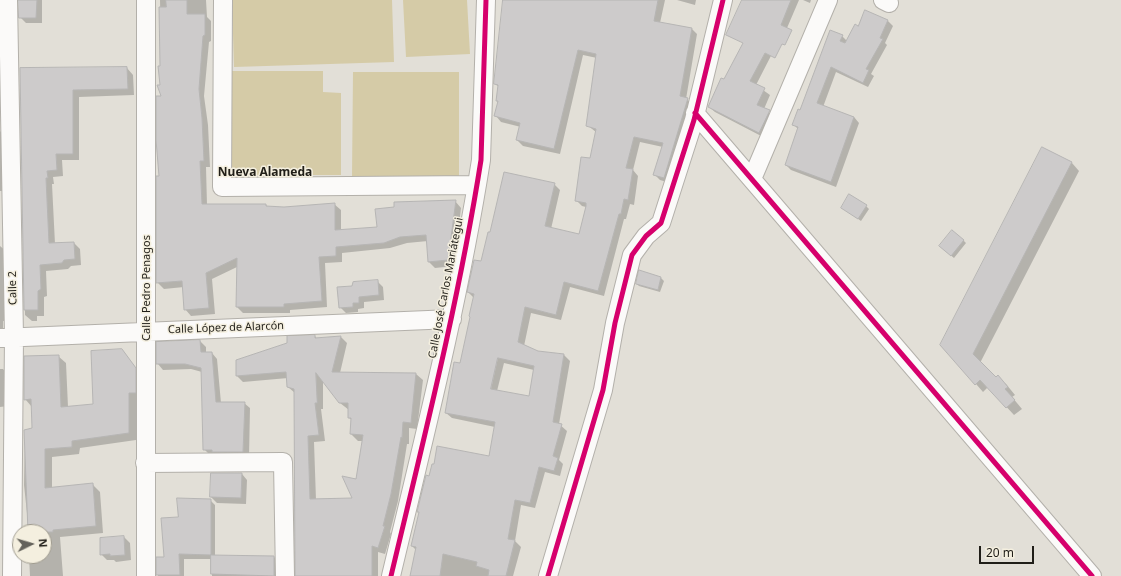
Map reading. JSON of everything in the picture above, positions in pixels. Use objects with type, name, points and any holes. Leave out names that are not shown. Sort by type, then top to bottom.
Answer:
[{"type":"street","name":"Calle 2","points":[[8,0],[7,337],[12,576]]},
{"type":"street","name":"Calle Pedro Penagos","points":[[146,0],[146,576]]},
{"type":"street","points":[[223,0],[222,187],[477,185]]},
{"type":"street","name":"Calle José Carlos Mariátegui","points":[[391,576],[452,319],[477,185],[481,160],[486,0]]},
{"type":"street","points":[[548,576],[603,390],[616,323],[632,255],[646,236],[661,223],[695,113],[723,0]]},
{"type":"street","points":[[752,179],[828,0]]},
{"type":"street","points":[[695,113],[1092,576]]},
{"type":"street","name":"Calle López de Alarcón","points":[[7,337],[452,319]]},
{"type":"street","points":[[145,463],[283,462],[285,576]]},
{"type":"shaded area","points":[[232,0],[392,0],[394,62],[234,67]]},
{"type":"shaded area","points":[[403,0],[467,0],[470,54],[406,57]]},
{"type":"shaded area","points":[[229,71],[323,71],[323,92],[341,93],[341,175],[229,175]]},
{"type":"shaded area","points":[[353,72],[459,72],[459,177],[352,177]]},
{"type":"building","points":[[18,0],[37,0],[36,18],[19,18]]},
{"type":"building","points":[[166,0],[187,0],[187,14],[205,14],[205,35],[203,36],[199,89],[204,161],[200,161],[202,204],[266,204],[266,206],[284,207],[335,203],[335,230],[377,227],[375,209],[394,207],[394,202],[456,200],[448,260],[428,262],[426,235],[400,237],[384,243],[336,247],[336,256],[319,257],[322,301],[284,304],[284,307],[236,307],[237,258],[206,273],[209,308],[184,310],[182,281],[156,283],[156,176],[159,176],[156,140],[156,96],[161,96],[157,85],[160,85],[158,66],[160,66],[159,7],[166,7]]},
{"type":"building","points":[[503,0],[658,0],[654,21],[692,28],[680,96],[688,98],[664,178],[653,175],[663,143],[634,137],[626,168],[633,169],[628,200],[624,199],[621,214],[619,214],[598,291],[564,282],[556,315],[525,307],[518,342],[538,351],[564,354],[553,422],[562,424],[553,456],[558,458],[554,471],[539,467],[530,503],[515,500],[508,539],[515,540],[506,576],[488,576],[489,570],[476,566],[477,562],[443,554],[440,576],[410,576],[416,547],[411,546],[419,512],[417,512],[426,475],[429,476],[432,464],[434,464],[437,446],[489,456],[495,422],[445,413],[454,362],[460,363],[470,317],[474,294],[467,292],[474,260],[481,261],[488,232],[490,232],[504,172],[555,183],[545,226],[579,234],[586,206],[586,203],[575,201],[581,157],[590,158],[596,129],[586,126],[596,54],[578,50],[554,149],[516,140],[520,123],[494,116],[498,101],[496,101],[498,85],[494,84]],"holes":[[[498,358],[534,366],[529,396],[491,389]]]},
{"type":"building","points":[[742,0],[791,0],[781,25],[792,30],[785,45],[782,44],[775,58],[765,53],[750,81],[765,88],[757,105],[770,110],[759,133],[708,107],[721,78],[724,79],[743,43],[726,35]]},
{"type":"building","points":[[865,10],[888,20],[880,38],[883,39],[866,69],[869,70],[863,83],[831,67],[817,103],[854,117],[831,182],[785,165],[798,127],[792,125],[798,109],[800,110],[830,30],[843,35],[840,41],[845,43],[855,24],[858,26]]},
{"type":"building","points":[[127,67],[128,89],[73,90],[73,154],[56,154],[57,170],[47,171],[48,178],[46,178],[49,243],[74,242],[75,259],[64,260],[62,263],[40,265],[41,289],[38,291],[38,310],[24,310],[20,68]]},
{"type":"building","points":[[1042,147],[1072,162],[973,354],[996,377],[998,375],[1008,387],[1005,389],[1015,400],[1006,408],[980,380],[975,385],[940,345]]},
{"type":"building","points":[[849,194],[867,205],[858,219],[841,208]]},
{"type":"building","points":[[952,230],[964,240],[951,256],[939,246]]},
{"type":"building","points":[[639,270],[661,277],[658,290],[636,284]]},
{"type":"building","points":[[378,280],[379,295],[359,297],[359,303],[353,303],[353,307],[339,308],[337,287],[352,286],[353,282]]},
{"type":"building","points":[[315,335],[315,338],[341,336],[332,372],[416,373],[411,423],[403,422],[402,438],[401,437],[391,494],[383,526],[385,526],[378,548],[372,546],[372,576],[295,576],[294,389],[287,387],[286,372],[236,376],[236,360],[287,343],[287,336]],"holes":[[[316,373],[339,403],[348,403],[348,418],[351,418],[350,434],[363,435],[356,479],[342,476],[352,498],[310,499],[308,436],[319,435],[315,403],[317,403]]]},
{"type":"building","points":[[200,340],[201,352],[212,352],[216,402],[245,402],[243,452],[212,452],[212,450],[203,450],[201,368],[185,364],[156,364],[156,342]]},
{"type":"building","points":[[122,349],[136,368],[136,393],[129,393],[129,433],[72,441],[72,447],[45,449],[45,488],[93,483],[96,526],[53,530],[52,532],[52,524],[28,524],[24,430],[32,428],[31,399],[24,400],[24,356],[59,355],[61,407],[93,404],[91,351]]},
{"type":"building","points":[[211,473],[242,473],[241,498],[210,497]]},
{"type":"building","points":[[177,498],[211,499],[211,555],[179,554],[180,575],[156,575],[156,557],[164,557],[161,518],[178,517]]},
{"type":"building","points":[[124,536],[125,555],[100,555],[100,538]]},
{"type":"building","points":[[211,555],[274,556],[274,576],[211,574]]},
{"type":"cycle path","points":[[391,576],[452,317],[481,160],[486,0]]},
{"type":"cycle path","points":[[548,576],[603,390],[615,323],[632,255],[646,236],[661,223],[694,120],[723,0]]},
{"type":"cycle path","points":[[695,113],[1092,576]]},
{"type":"district","name":"Nueva Alameda","points":[[265,173]]}]
